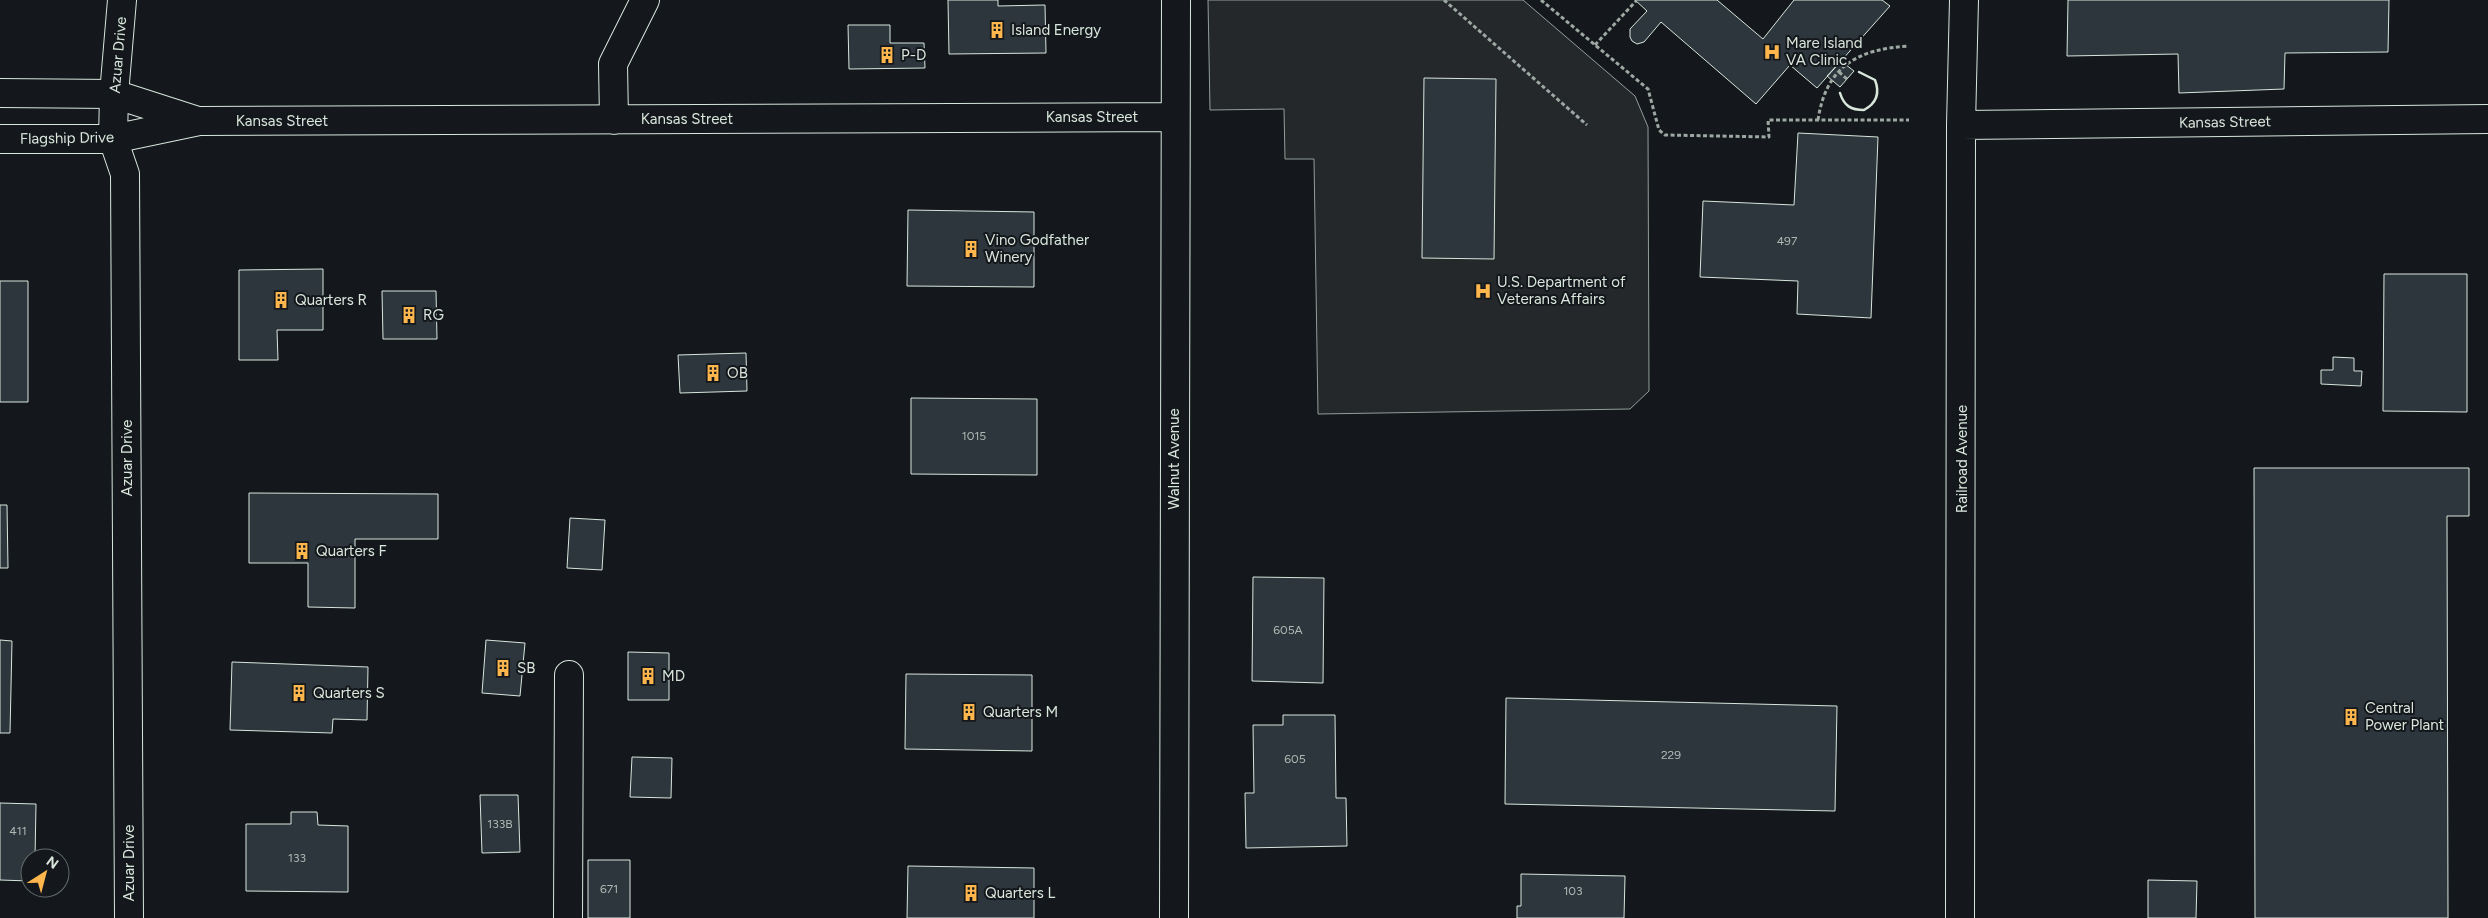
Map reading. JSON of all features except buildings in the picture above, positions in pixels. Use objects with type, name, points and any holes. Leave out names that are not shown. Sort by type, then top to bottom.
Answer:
[{"type":"street","name":"Azuar Drive","points":[[122,0],[114,94],[113,139],[125,174],[129,918]]},
{"type":"street","points":[[614,120],[613,64],[645,0]]},
{"type":"street","name":"Walnut Avenue","points":[[1174,918],[1174,117],[1176,0]]},
{"type":"street","name":"Railroad Avenue","points":[[1960,918],[1961,125],[1964,0]]},
{"type":"street","points":[[0,93],[114,94],[199,121]]},
{"type":"street","name":"Kansas Street","points":[[199,121],[1174,117]]},
{"type":"street","name":"Kansas Street","points":[[1961,125],[2488,119]]},
{"type":"street","name":"Flagship Drive","points":[[0,139],[113,139],[199,121]]},
{"type":"street","points":[[568,918],[569,675]]},
{"type":"path","points":[[1444,0],[1587,125]]},
{"type":"path","points":[[1541,0],[1648,89],[1659,130],[1665,135],[1769,137],[1768,120],[1910,120]]},
{"type":"path","points":[[1595,46],[1636,1]]},
{"type":"path","points":[[1818,120],[1820,103],[1828,84],[1838,72],[1857,56],[1878,49],[1909,46]]},
{"type":"path","points":[[1838,72],[1847,79]]},
{"type":"shaded area","name":"U.S. Department of Veterans Affairs","points":[[1208,0],[1523,0],[1635,96],[1648,127],[1649,391],[1630,409],[1318,414],[1314,159],[1285,159],[1284,109],[1210,110]]},
{"type":"wall","points":[[1840,93],[1846,104],[1855,109],[1864,110],[1875,101],[1877,93],[1875,80],[1859,72]]},
{"type":"place","name":"Island Energy","points":[[997,30]]},
{"type":"place","name":"Mare Island VA Clinic","points":[[1772,52]]},
{"type":"place","name":"P-D","points":[[887,55]]},
{"type":"place","name":"Vino Godfather Winery","points":[[971,249]]},
{"type":"place","name":"U.S. Department of Veterans Affairs","points":[[1483,291]]},
{"type":"place","name":"Quarters R","points":[[281,300]]},
{"type":"place","name":"RG","points":[[409,315]]},
{"type":"place","name":"OB","points":[[713,373]]},
{"type":"place","name":"Quarters F","points":[[302,551]]},
{"type":"place","name":"SB","points":[[503,668]]},
{"type":"place","name":"MD","points":[[648,676]]},
{"type":"place","name":"Quarters S","points":[[299,693]]},
{"type":"place","name":"Quarters M","points":[[969,712]]},
{"type":"place","name":"Central Power Plant","points":[[2351,717]]},
{"type":"place","name":"Quarters L","points":[[971,893]]}]
